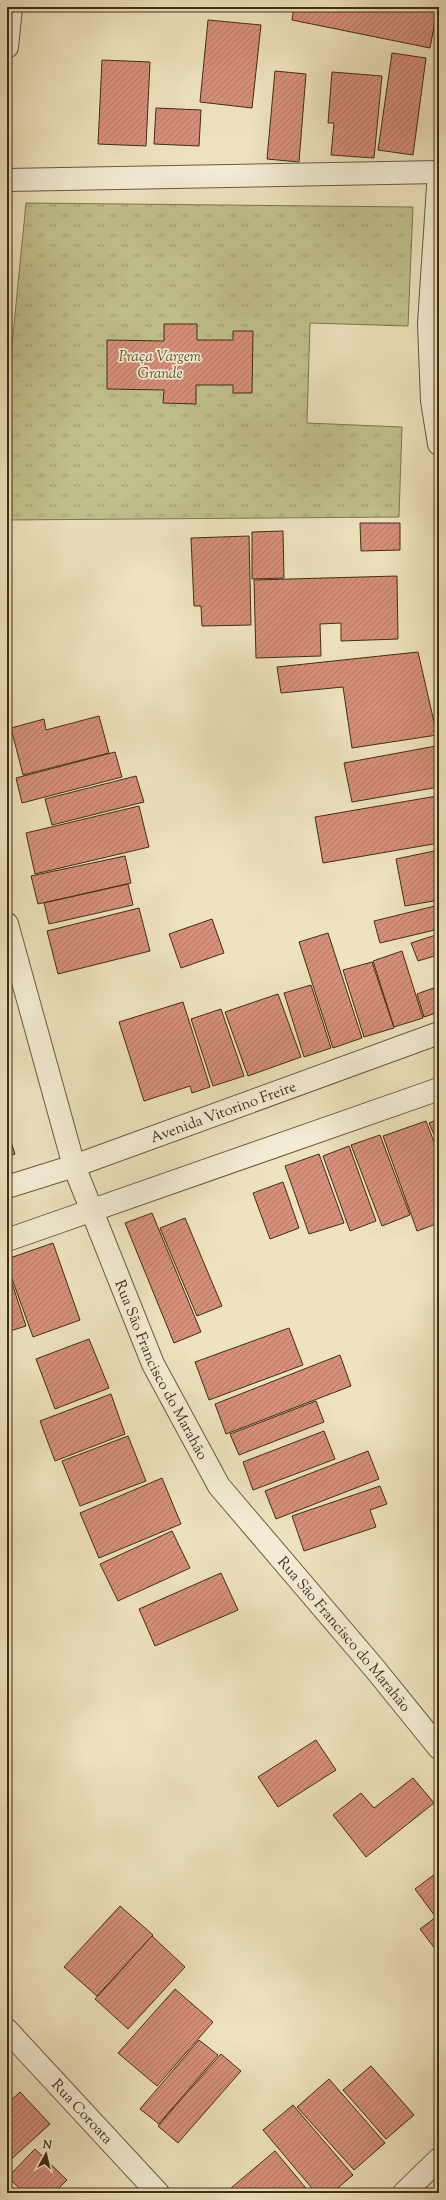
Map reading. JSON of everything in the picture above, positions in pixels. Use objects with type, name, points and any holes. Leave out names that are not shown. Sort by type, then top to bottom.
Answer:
[{"type":"street","points":[[7,48],[11,7]]},
{"type":"street","points":[[7,180],[439,171],[434,324],[430,363],[436,401],[439,444]]},
{"type":"street","name":"Rua São Francisco do Marahão","points":[[7,924],[74,1166],[90,1210],[153,1364],[219,1486],[375,1669],[439,1748]]},
{"type":"street","name":"Avenida Vitorino Freire","points":[[7,1187],[74,1166],[439,1033]]},
{"type":"street","points":[[7,1240],[439,1089]]},
{"type":"street","name":"Rua Coroata","points":[[7,2030],[158,2193]]},
{"type":"street","points":[[404,2193],[439,2159]]},
{"type":"green space","name":"Praça Vargem Grande","points":[[26,203],[413,207],[408,326],[310,323],[307,423],[402,427],[399,517],[7,520],[7,396]]},
{"type":"building","points":[[294,7],[416,7],[437,11],[430,48],[292,20]]},
{"type":"building","points":[[208,20],[261,25],[252,108],[200,102]]},
{"type":"building","points":[[392,53],[426,58],[413,155],[378,150]]},
{"type":"building","points":[[102,60],[150,62],[146,146],[98,144]]},
{"type":"building","points":[[275,71],[306,74],[299,162],[267,159]]},
{"type":"building","points":[[332,72],[382,76],[374,158],[331,155],[334,123],[328,123]]},
{"type":"building","points":[[156,108],[201,110],[199,146],[154,144]]},
{"type":"building","points":[[164,324],[197,324],[197,340],[233,340],[233,331],[253,331],[252,393],[233,393],[233,385],[196,385],[196,404],[163,403],[164,390],[107,389],[107,340],[164,341]]},
{"type":"building","points":[[360,523],[400,523],[400,550],[361,551]]},
{"type":"building","points":[[283,531],[284,578],[252,579],[252,532]]},
{"type":"building","points":[[249,536],[251,625],[202,626],[201,606],[194,606],[191,538]]},
{"type":"building","points":[[397,576],[398,639],[341,641],[341,623],[320,624],[321,656],[256,658],[254,580]]},
{"type":"building","points":[[418,652],[437,735],[352,748],[343,687],[281,693],[277,667]]},
{"type":"building","points":[[99,716],[109,753],[23,775],[11,728],[44,719],[46,730]]},
{"type":"building","points":[[436,746],[439,765],[439,787],[352,802],[344,763]]},
{"type":"building","points":[[115,752],[122,777],[22,803],[16,778]]},
{"type":"building","points":[[136,776],[144,802],[52,825],[45,799]]},
{"type":"building","points":[[437,796],[439,843],[323,863],[315,817]]},
{"type":"building","points":[[139,806],[149,847],[35,874],[26,833]]},
{"type":"building","points":[[439,850],[439,900],[405,906],[396,859]]},
{"type":"building","points":[[125,856],[131,883],[38,904],[31,876]]},
{"type":"building","points":[[128,884],[133,905],[49,924],[44,903]]},
{"type":"building","points":[[439,905],[439,929],[380,943],[374,921]]},
{"type":"building","points":[[139,908],[150,951],[58,974],[47,931]]},
{"type":"building","points":[[212,919],[224,953],[181,968],[169,934]]},
{"type":"building","points":[[328,933],[362,1038],[333,1048],[299,942]]},
{"type":"building","points":[[439,934],[439,957],[438,955],[418,961],[411,943]]},
{"type":"building","points":[[402,951],[423,1018],[394,1027],[373,961]]},
{"type":"building","points":[[372,962],[394,1028],[364,1037],[343,970]]},
{"type":"building","points":[[311,985],[331,1048],[304,1057],[284,993]]},
{"type":"building","points":[[439,986],[439,1012],[424,1017],[417,994]]},
{"type":"building","points":[[278,994],[301,1057],[248,1076],[225,1012]]},
{"type":"building","points":[[183,1002],[210,1087],[192,1093],[190,1086],[144,1101],[119,1022]]},
{"type":"building","points":[[221,1009],[244,1076],[213,1086],[191,1019]]},
{"type":"building","points":[[439,1119],[439,1146],[429,1123]]},
{"type":"building","points":[[426,1121],[439,1155],[439,1223],[417,1231],[383,1136]]},
{"type":"building","points":[[7,1130],[15,1154],[7,1157]]},
{"type":"building","points":[[380,1135],[410,1215],[382,1226],[351,1145]]},
{"type":"building","points":[[349,1146],[376,1221],[350,1231],[323,1156]]},
{"type":"building","points":[[319,1154],[344,1223],[309,1234],[285,1166]]},
{"type":"building","points":[[283,1182],[299,1228],[270,1239],[253,1193]]},
{"type":"building","points":[[152,1213],[201,1332],[174,1343],[125,1223]]},
{"type":"building","points":[[185,1218],[222,1306],[197,1316],[160,1228]]},
{"type":"building","points":[[53,1243],[80,1320],[33,1337],[7,1265],[7,1259]]},
{"type":"building","points":[[7,1268],[26,1326],[7,1332]]},
{"type":"building","points":[[289,1328],[303,1365],[209,1400],[195,1362]]},
{"type":"building","points":[[89,1339],[109,1388],[55,1409],[36,1359]]},
{"type":"building","points":[[340,1355],[351,1386],[226,1434],[215,1404]]},
{"type":"building","points":[[111,1394],[125,1434],[55,1461],[40,1421]]},
{"type":"building","points":[[316,1401],[324,1422],[239,1455],[230,1434]]},
{"type":"building","points":[[324,1431],[335,1459],[253,1490],[243,1462]]},
{"type":"building","points":[[128,1436],[146,1481],[80,1506],[62,1461]]},
{"type":"building","points":[[368,1451],[379,1479],[276,1519],[265,1491]]},
{"type":"building","points":[[162,1478],[181,1524],[99,1558],[80,1513]]},
{"type":"building","points":[[380,1486],[387,1504],[370,1510],[376,1527],[304,1551],[292,1516]]},
{"type":"building","points":[[172,1531],[190,1568],[118,1601],[100,1564]]},
{"type":"building","points":[[221,1573],[238,1610],[155,1646],[139,1609]]},
{"type":"building","points":[[316,1740],[336,1770],[278,1807],[258,1777]]},
{"type":"building","points":[[413,1778],[434,1803],[366,1857],[333,1815],[361,1793],[374,1808]]},
{"type":"building","points":[[439,1871],[439,1912],[435,1916],[415,1889]]},
{"type":"building","points":[[120,1906],[153,1935],[97,1996],[64,1967]]},
{"type":"building","points":[[439,1915],[439,1954],[420,1929]]},
{"type":"building","points":[[152,1936],[185,1967],[128,2029],[95,1999]]},
{"type":"building","points":[[175,1989],[213,2022],[157,2086],[118,2053]]},
{"type":"building","points":[[199,2040],[218,2055],[159,2124],[140,2109]]},
{"type":"building","points":[[221,2054],[241,2071],[178,2143],[158,2126]]},
{"type":"building","points":[[371,2066],[414,2115],[386,2139],[343,2090]]},
{"type":"building","points":[[329,2079],[385,2143],[354,2170],[297,2107]]},
{"type":"building","points":[[20,2092],[50,2124],[7,2163],[7,2104]]},
{"type":"building","points":[[293,2105],[353,2175],[332,2193],[316,2193],[263,2130]]},
{"type":"building","points":[[35,2149],[67,2180],[54,2193],[21,2193],[22,2191],[8,2177]]},
{"type":"building","points":[[275,2151],[310,2193],[225,2193]]}]
